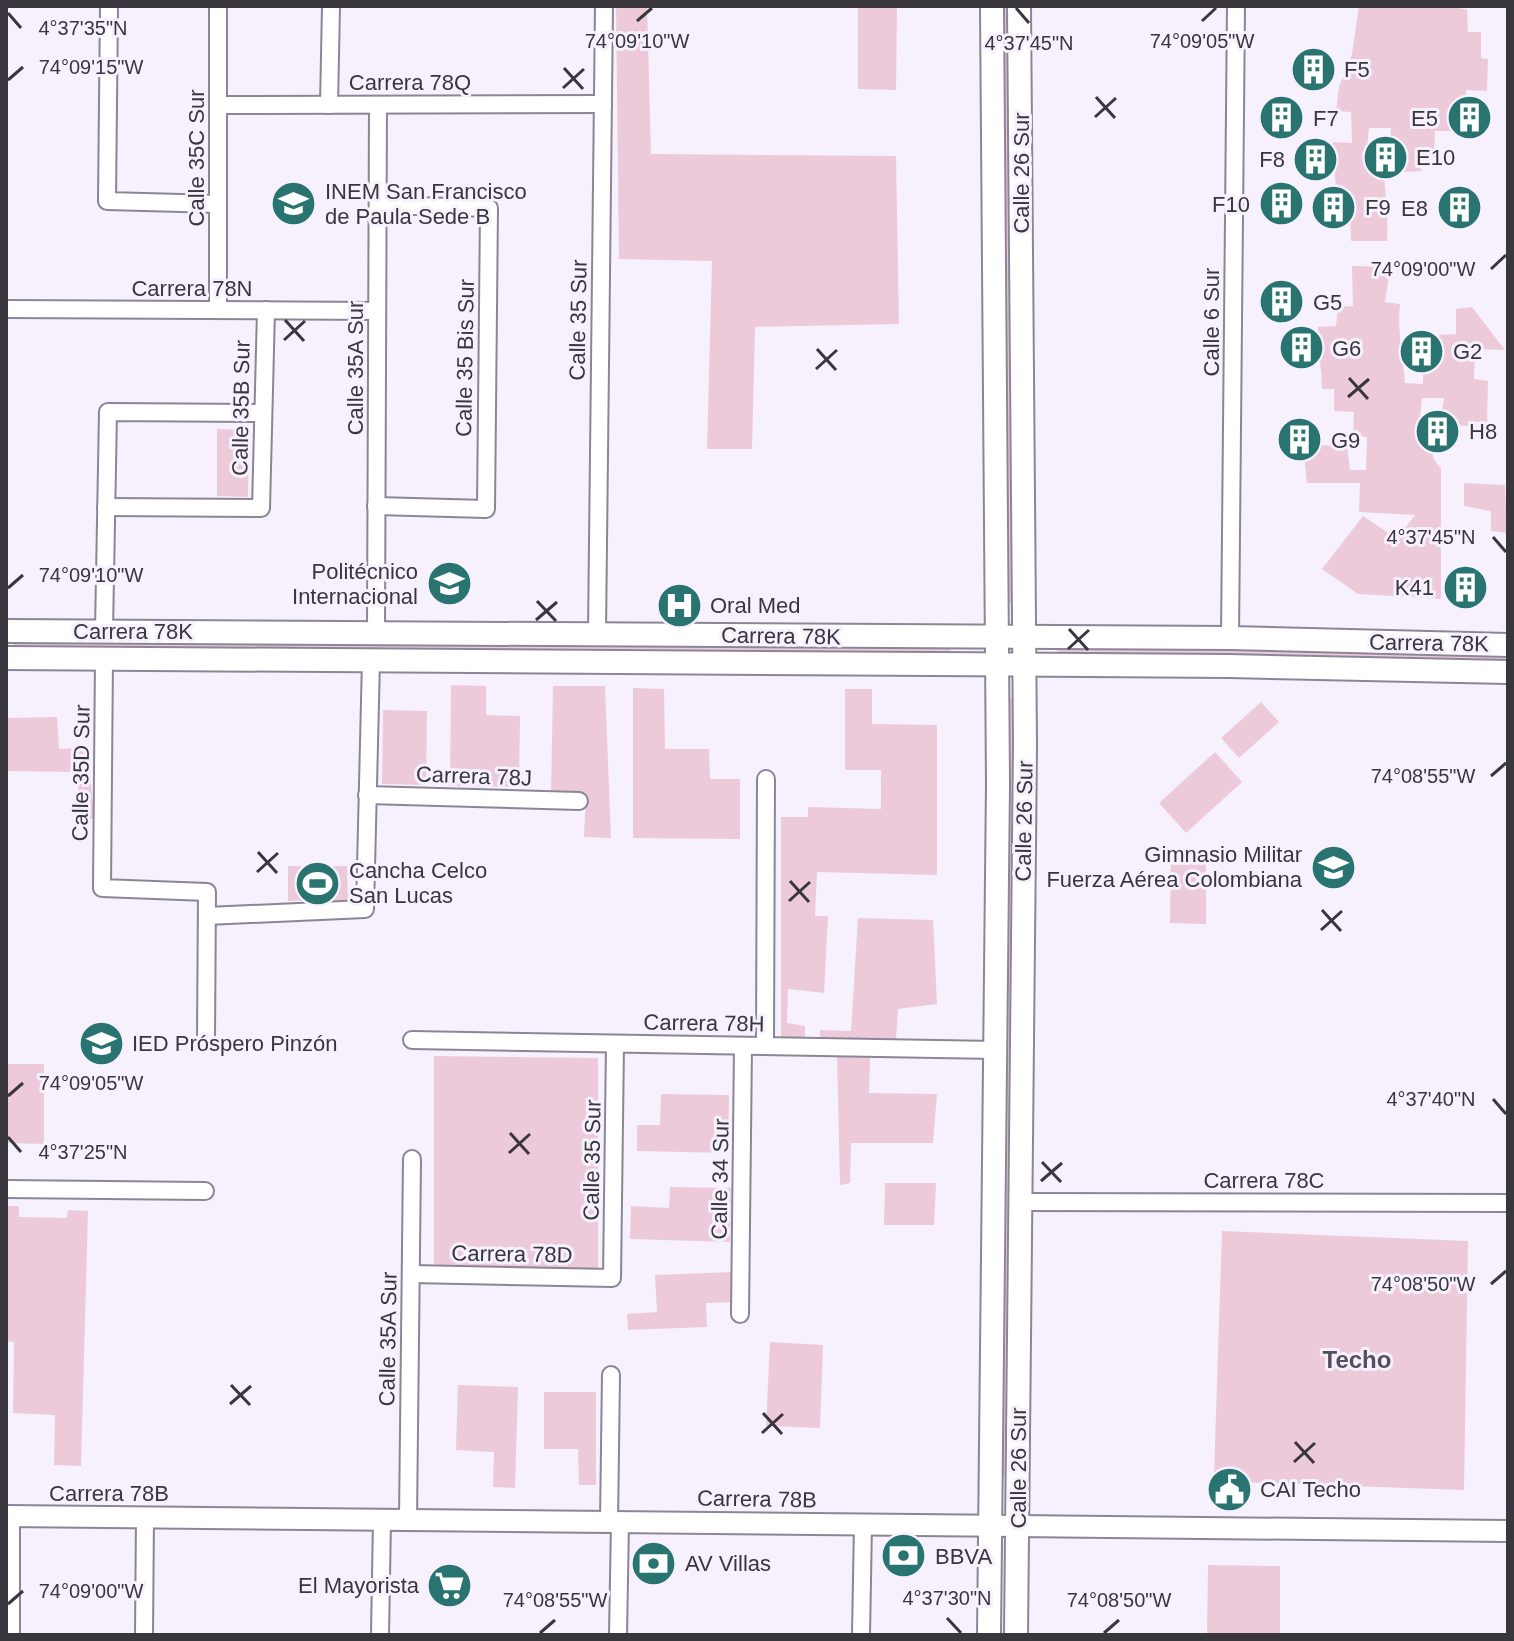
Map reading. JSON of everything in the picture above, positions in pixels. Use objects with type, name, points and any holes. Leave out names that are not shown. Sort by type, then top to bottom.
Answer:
[{"type":"main road","name":"Calle 26 Sur","points":[[989,1635],[997,665],[992,6]]},
{"type":"main road","name":"Calle 26 Sur","points":[[1016,1635],[1024,665],[1019,6]]},
{"type":"main road","name":"Carrera 78K","points":[[6,631],[1230,638],[1508,645]]},
{"type":"main road","name":"Carrera 78K","points":[[6,658],[1024,665],[1508,672]]},
{"type":"street","points":[[109,6],[107,201],[218,204]]},
{"type":"street","name":"Calle 35C Sur","points":[[218,6],[218,310]]},
{"type":"street","points":[[329,105],[331,6]]},
{"type":"street","name":"Calle 35 Sur","points":[[597,633],[604,6]]},
{"type":"street","name":"Calle 6 Sur","points":[[1230,638],[1236,6]]},
{"type":"street","name":"Carrera 78Q","points":[[218,105],[603,104]]},
{"type":"street","name":"Calle 35A Sur","points":[[376,632],[378,105]]},
{"type":"street","name":"Calle 35 Bis Sur","points":[[376,506],[486,509],[489,208],[378,205]]},
{"type":"street","name":"Carrera 78N","points":[[6,309],[377,311]]},
{"type":"street","name":"Calle 35B Sur","points":[[106,507],[261,508],[266,310]]},
{"type":"street","points":[[104,631],[108,412],[263,413]]},
{"type":"street","name":"Calle 35D Sur","points":[[104,658],[102,888],[207,892],[207,916]]},
{"type":"street","points":[[206,1038],[207,916],[365,909],[371,660]]},
{"type":"street","points":[[765,1046],[766,779]]},
{"type":"street","name":"Carrera 78J","points":[[367,795],[579,801]]},
{"type":"street","name":"Carrera 78H","points":[[412,1040],[995,1050]]},
{"type":"street","name":"Calle 35 Sur","points":[[612,1278],[615,1044]]},
{"type":"street","name":"Calle 34 Sur","points":[[740,1314],[743,1046]]},
{"type":"street","name":"Calle 35A Sur","points":[[408,1520],[412,1159]]},
{"type":"street","points":[[6,1189],[205,1191]]},
{"type":"street","name":"Carrera 78C","points":[[1020,1202],[1508,1203]]},
{"type":"street","name":"Carrera 78D","points":[[411,1274],[612,1278]]},
{"type":"street","points":[[611,1375],[618,1635]]},
{"type":"street","points":[[8,1516],[9,1635]]},
{"type":"street","name":"Carrera 78B","points":[[8,1516],[1508,1531]]},
{"type":"street","points":[[144,1635],[145,1517]]},
{"type":"street","points":[[380,1635],[382,1519]]},
{"type":"street","points":[[861,1635],[863,1524]]},
{"type":"shaded area","points":[[616,6],[647,6],[651,154],[896,156],[899,324],[755,327],[752,449],[707,449],[712,261],[619,259]]},
{"type":"shaded area","points":[[858,6],[897,6],[896,90],[858,89]]},
{"type":"shaded area","points":[[1000,6],[1009,6],[1014,602],[1004,603]]},
{"type":"shaded area","points":[[1359,6],[1451,6],[1467,10],[1468,32],[1481,32],[1481,58],[1488,59],[1487,91],[1466,90],[1466,115],[1452,116],[1453,131],[1435,131],[1434,154],[1421,156],[1421,171],[1403,172],[1404,153],[1389,154],[1391,128],[1369,128],[1366,161],[1383,159],[1387,241],[1351,241],[1350,201],[1336,201],[1333,142],[1352,143],[1351,112],[1336,111],[1339,87],[1352,54]]},
{"type":"shaded area","points":[[1352,266],[1390,267],[1385,302],[1400,304],[1405,383],[1423,384],[1423,357],[1440,357],[1439,335],[1456,334],[1456,309],[1472,307],[1505,350],[1475,349],[1474,379],[1488,381],[1487,422],[1474,422],[1474,427],[1440,423],[1444,398],[1422,398],[1418,438],[1434,439],[1433,458],[1441,469],[1441,599],[1358,594],[1322,569],[1363,516],[1397,539],[1415,515],[1359,512],[1360,483],[1307,483],[1303,445],[1347,446],[1350,470],[1366,470],[1367,437],[1353,436],[1354,412],[1334,411],[1334,389],[1322,389],[1318,343],[1318,327],[1336,326],[1338,307],[1353,306]]},
{"type":"shaded area","points":[[217,429],[249,430],[248,497],[217,496]]},
{"type":"shaded area","points":[[1464,483],[1505,485],[1507,533],[1491,531],[1491,511],[1464,506]]},
{"type":"shaded area","points":[[14,637],[951,644],[951,655],[14,649]]},
{"type":"shaded area","points":[[1057,647],[1508,650],[1508,659],[1057,656]]},
{"type":"shaded area","points":[[451,685],[486,686],[486,715],[520,716],[519,787],[450,786]]},
{"type":"shaded area","points":[[553,686],[605,686],[611,838],[584,837],[586,794],[551,794]]},
{"type":"shaded area","points":[[633,688],[664,689],[665,749],[709,749],[710,779],[740,779],[740,839],[633,838]]},
{"type":"shaded area","points":[[845,689],[872,689],[872,724],[937,725],[937,875],[817,872],[815,916],[828,916],[824,993],[788,989],[787,1023],[805,1026],[805,1040],[781,1039],[781,817],[808,817],[808,807],[881,809],[881,770],[845,770]]},
{"type":"shaded area","points":[[1005,698],[1016,698],[1010,1477],[999,1477]]},
{"type":"shaded area","points":[[1261,702],[1279,722],[1239,758],[1221,738]]},
{"type":"shaded area","points":[[383,710],[427,711],[426,785],[382,784]]},
{"type":"shaded area","points":[[57,717],[59,749],[88,747],[94,819],[81,819],[77,772],[6,771],[6,718]]},
{"type":"shaded area","points":[[1215,752],[1242,782],[1186,833],[1159,803]]},
{"type":"shaded area","points":[[1171,851],[1206,852],[1206,924],[1170,923]]},
{"type":"shaded area","name":"Cancha Celco San Lucas","points":[[288,866],[347,866],[348,900],[288,901]]},
{"type":"shaded area","points":[[858,918],[933,920],[937,1004],[898,1009],[896,1039],[820,1041],[820,1030],[851,1031]]},
{"type":"shaded area","points":[[837,1055],[870,1057],[869,1093],[937,1094],[933,1143],[851,1143],[850,1183],[840,1185]]},
{"type":"shaded area","points":[[434,1056],[598,1058],[598,1269],[434,1268]]},
{"type":"shaded area","points":[[6,1064],[44,1064],[44,1144],[6,1143]]},
{"type":"shaded area","points":[[661,1094],[729,1095],[728,1153],[637,1151],[637,1125],[660,1125]]},
{"type":"shaded area","points":[[885,1183],[936,1183],[934,1225],[884,1225]]},
{"type":"shaded area","points":[[670,1187],[731,1188],[730,1242],[630,1239],[631,1206],[669,1208]]},
{"type":"shaded area","points":[[6,1206],[19,1206],[19,1217],[67,1218],[68,1210],[88,1211],[81,1466],[54,1465],[55,1415],[13,1413],[14,1342],[6,1341]]},
{"type":"shaded area","points":[[1222,1231],[1468,1241],[1464,1490],[1238,1482],[1238,1473],[1214,1475]]},
{"type":"shaded area","points":[[732,1272],[733,1302],[706,1303],[707,1327],[628,1330],[627,1314],[657,1312],[655,1275]]},
{"type":"shaded area","points":[[770,1342],[823,1345],[820,1428],[766,1426]]},
{"type":"shaded area","points":[[458,1385],[518,1387],[515,1488],[493,1487],[494,1452],[456,1450]]},
{"type":"shaded area","points":[[544,1392],[596,1392],[596,1485],[579,1485],[578,1449],[544,1449]]},
{"type":"shaded area","points":[[1208,1565],[1280,1566],[1280,1635],[1207,1635]]},
{"type":"place","name":"F5","points":[[1313,69]]},
{"type":"place","name":"F7","points":[[1282,118]]},
{"type":"place","name":"E5","points":[[1469,118]]},
{"type":"place","name":"E10","points":[[1385,157]]},
{"type":"place","name":"F8","points":[[1316,159]]},
{"type":"place","name":"INEM San Francisco de Paula Sede B","points":[[294,204]]},
{"type":"place","name":"F10","points":[[1281,204]]},
{"type":"place","name":"F9","points":[[1334,207]]},
{"type":"place","name":"E8","points":[[1459,208]]},
{"type":"place","name":"G5","points":[[1282,302]]},
{"type":"place","name":"G6","points":[[1301,348]]},
{"type":"place","name":"G2","points":[[1422,351]]},
{"type":"place","name":"H8","points":[[1438,431]]},
{"type":"place","name":"G9","points":[[1300,440]]},
{"type":"place","name":"Politécnico Internacional","points":[[449,584]]},
{"type":"place","name":"K41","points":[[1465,587]]},
{"type":"place","name":"Oral Med","points":[[679,605]]},
{"type":"place","name":"Gimnasio Militar Fuerza Aérea Colombiana","points":[[1333,867]]},
{"type":"place","name":"Cancha Celco San Lucas","points":[[318,883]]},
{"type":"place","name":"IED Próspero Pinzón","points":[[101,1043]]},
{"type":"place","name":"CAI Techo","points":[[1229,1489]]},
{"type":"place","name":"BBVA","points":[[904,1556]]},
{"type":"place","name":"AV Villas","points":[[654,1563]]},
{"type":"place","name":"El Mayorista","points":[[450,1585]]},
{"type":"district","name":"Techo","points":[[1357,1359]]}]
